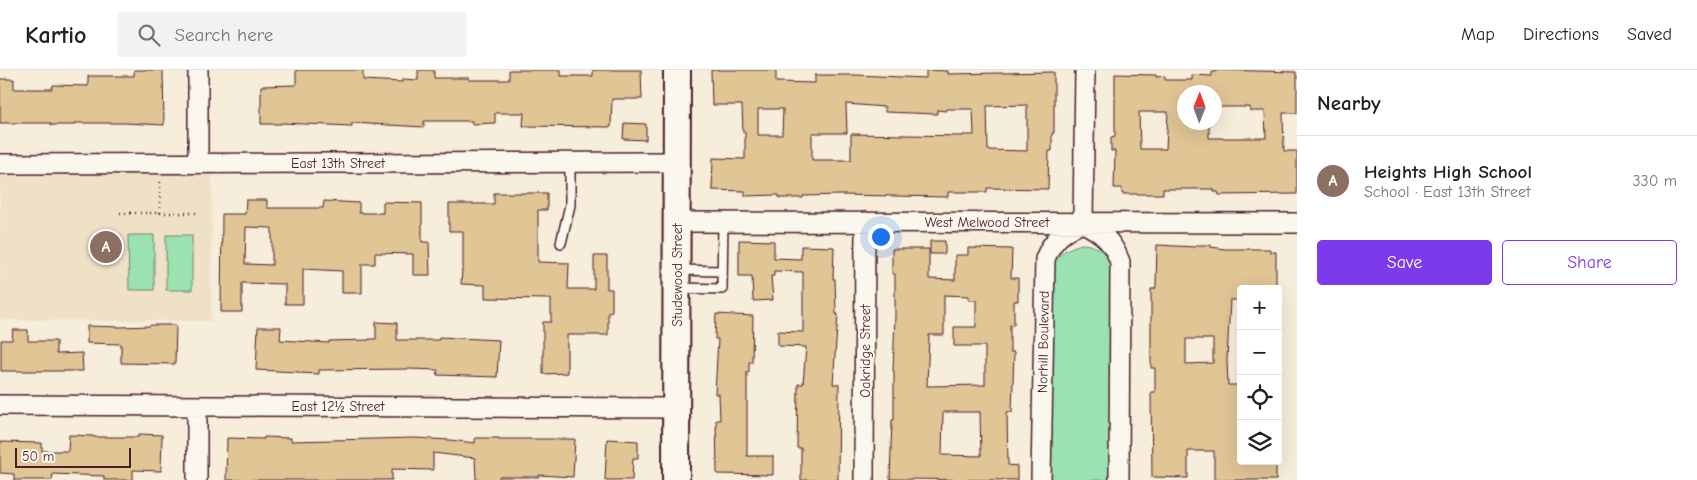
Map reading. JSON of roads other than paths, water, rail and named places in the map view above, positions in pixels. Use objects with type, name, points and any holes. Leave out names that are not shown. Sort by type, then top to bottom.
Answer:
[{"type":"main road","name":"Studewood Street","points":[[676,480],[677,70]]},
{"type":"street","points":[[198,70],[198,163]]},
{"type":"street","points":[[1085,70],[1083,222],[1103,234],[1111,242],[1120,262],[1119,480]]},
{"type":"street","name":"East 13th Street","points":[[0,164],[677,162]]},
{"type":"street","name":"West Melwood Street","points":[[677,222],[1297,223]]},
{"type":"street","name":"Oakridge Street","points":[[864,480],[865,222]]},
{"type":"street","name":"Norhill Boulevard","points":[[1041,480],[1045,259],[1055,240],[1063,232],[1083,222]]},
{"type":"street","name":"East 12½ Street","points":[[0,404],[676,408]]},
{"type":"street","points":[[197,406],[197,480]]},
{"type":"lane","points":[[561,243],[570,205],[570,162]]},
{"type":"lane","points":[[677,279],[722,289],[722,222]]},
{"type":"lane","points":[[677,279],[722,271]]},
{"type":"place","name":"Heights High School","points":[[106,247]]}]
